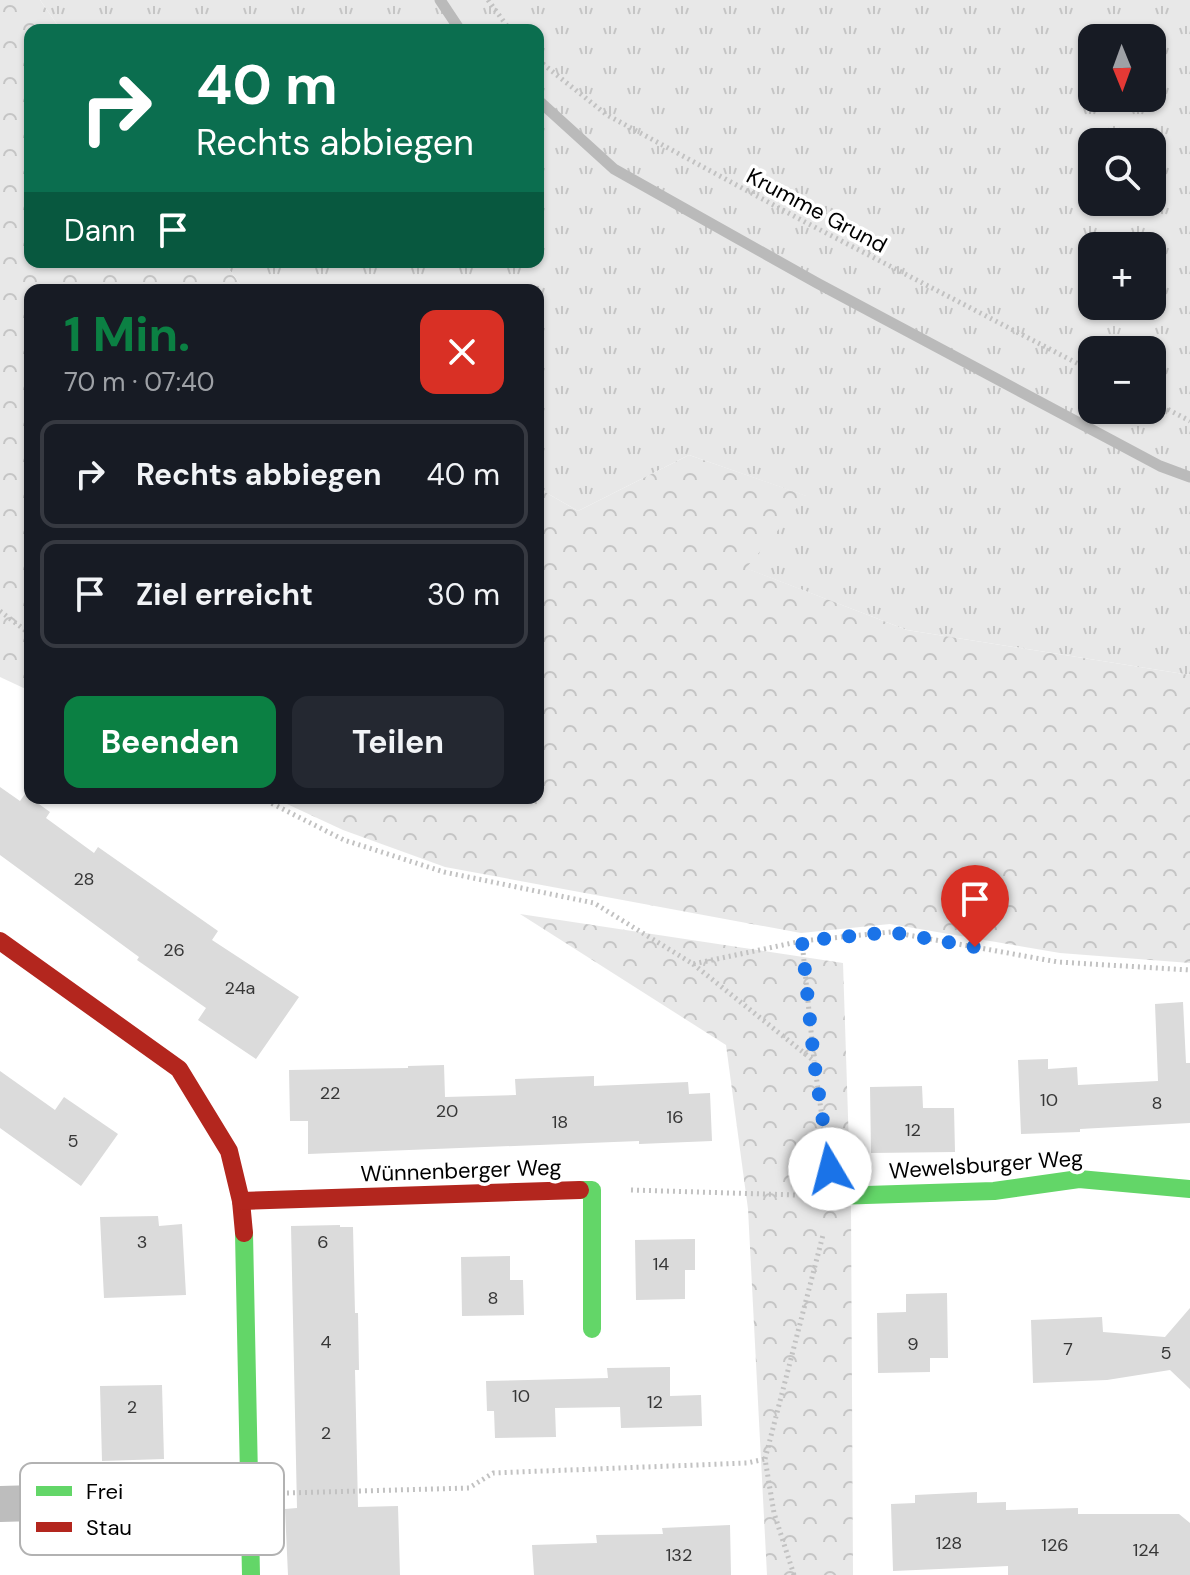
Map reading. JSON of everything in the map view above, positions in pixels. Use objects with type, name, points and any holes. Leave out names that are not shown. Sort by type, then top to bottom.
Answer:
[{"type":"street","points":[[0,941],[179,1069],[229,1151],[241,1201],[244,1236],[250,1463]]},
{"type":"street","name":"Wewelsburger Weg","points":[[834,1196],[994,1191],[1079,1179],[1190,1189]]},
{"type":"street","name":"Wünnenberger Weg","points":[[241,1201],[592,1190],[592,1329]]},
{"type":"street","points":[[0,1504],[20,1503]]},
{"type":"street","points":[[250,1555],[251,1575]]},
{"type":"path","points":[[488,0],[506,24]]},
{"type":"path","name":"Krumme Grund","points":[[544,65],[607,115],[1078,364]]},
{"type":"path","points":[[1166,408],[1190,421]]},
{"type":"path","points":[[0,611],[24,629]]},
{"type":"path","points":[[273,804],[344,840],[444,872],[594,903],[693,964],[814,1061]]},
{"type":"path","points":[[693,964],[802,941],[891,932],[1058,962],[1190,970]]},
{"type":"path","points":[[794,1575],[774,1513],[765,1459],[834,1196],[814,1061],[802,941]]},
{"type":"path","points":[[592,1190],[834,1196]]},
{"type":"path","points":[[284,1493],[469,1488],[493,1473],[747,1463],[765,1459]]},
{"type":"green space","points":[[0,0],[40,0],[57,24],[24,24],[24,268],[228,268],[240,284],[24,284],[24,688],[0,677]]},
{"type":"green space","points":[[40,0],[1190,0],[1190,675],[907,630],[745,568],[806,496],[689,455],[578,511],[544,491],[544,284],[240,284],[228,268],[544,268],[544,24],[57,24]]},
{"type":"green space","points":[[689,455],[807,496],[746,568],[907,630],[1190,675],[1190,963],[1060,953],[890,924],[801,933],[445,867],[343,830],[287,804],[544,804],[544,491],[578,511]]},
{"type":"green space","points":[[520,914],[843,963],[851,1208],[853,1575],[767,1575],[748,1209],[726,1045]]},
{"type":"building","points":[[0,787],[20,801],[24,795],[24,804],[39,804],[50,812],[46,818],[94,853],[98,847],[218,931],[212,940],[299,997],[256,1059],[198,1020],[206,1008],[137,960],[139,957],[0,855]]},
{"type":"building","points":[[1183,1002],[1186,1063],[1190,1063],[1190,1123],[1021,1134],[1018,1060],[1048,1059],[1048,1069],[1077,1067],[1078,1085],[1158,1081],[1155,1004]]},
{"type":"building","points":[[444,1065],[445,1097],[516,1095],[515,1079],[594,1076],[594,1086],[688,1082],[689,1094],[710,1093],[712,1141],[308,1154],[308,1121],[290,1121],[289,1070]]},
{"type":"building","points":[[0,1071],[55,1110],[64,1097],[118,1134],[81,1186],[0,1128]]},
{"type":"building","points":[[922,1086],[923,1108],[954,1108],[955,1152],[871,1153],[870,1087]]},
{"type":"building","points":[[158,1216],[159,1226],[182,1224],[186,1295],[104,1298],[100,1217]]},
{"type":"building","points":[[291,1226],[353,1227],[355,1313],[358,1313],[359,1370],[355,1370],[358,1507],[398,1506],[400,1575],[288,1575],[285,1509],[297,1508]]},
{"type":"building","points":[[695,1239],[695,1270],[685,1270],[685,1299],[636,1300],[635,1240]]},
{"type":"building","points":[[510,1256],[510,1280],[523,1280],[524,1315],[462,1316],[461,1257]]},
{"type":"building","points":[[947,1293],[948,1358],[930,1358],[930,1372],[878,1373],[877,1313],[906,1312],[906,1294]]},
{"type":"building","points":[[1190,1308],[1190,1389],[1170,1370],[1107,1380],[1033,1383],[1031,1320],[1102,1317],[1103,1332],[1165,1337]]},
{"type":"building","points":[[670,1367],[670,1396],[701,1395],[702,1426],[621,1428],[620,1407],[555,1408],[556,1437],[495,1438],[494,1411],[487,1411],[486,1381],[608,1378],[607,1368]]},
{"type":"building","points":[[162,1385],[164,1459],[102,1461],[100,1386]]},
{"type":"building","points":[[977,1492],[977,1503],[1006,1502],[1006,1510],[1078,1508],[1078,1514],[1179,1514],[1190,1523],[1190,1575],[1008,1575],[1008,1566],[893,1571],[891,1504],[915,1503],[915,1495]]},
{"type":"building","points":[[730,1525],[731,1575],[534,1575],[532,1545],[597,1543],[596,1535],[663,1534],[662,1528]]},
{"type":"waterway","points":[[440,0],[456,24]]},
{"type":"waterway","points":[[544,105],[614,169],[817,283],[1160,466],[1190,477]]},
{"type":"traffic: fast","points":[[834,1196],[994,1191],[1079,1179],[1190,1189]]},
{"type":"traffic: fast","points":[[580,1190],[592,1190],[592,1329]]},
{"type":"traffic: fast","points":[[244,1233],[249,1463]]},
{"type":"traffic: fast","points":[[251,1555],[251,1575]]},
{"type":"traffic: jam","points":[[0,941],[179,1069],[229,1151],[241,1201],[244,1233]]},
{"type":"traffic: jam","points":[[241,1201],[580,1190]]},
{"type":"route","points":[[830,1169],[814,1061],[802,941],[891,932],[975,947]]}]
